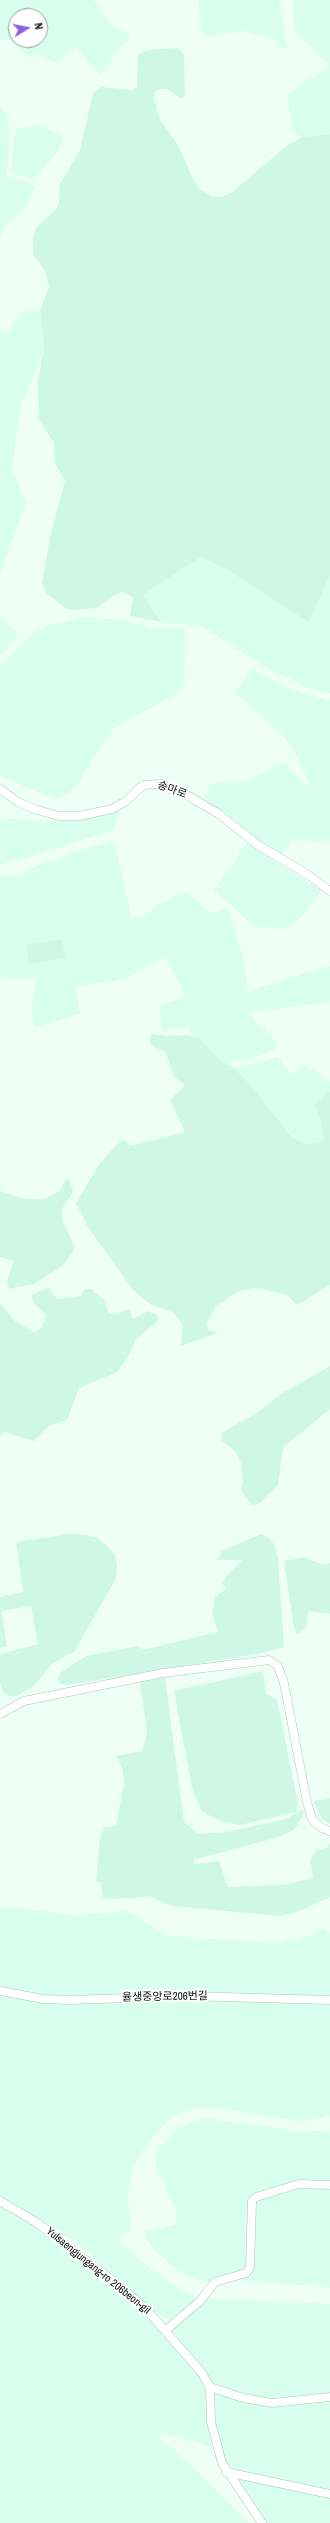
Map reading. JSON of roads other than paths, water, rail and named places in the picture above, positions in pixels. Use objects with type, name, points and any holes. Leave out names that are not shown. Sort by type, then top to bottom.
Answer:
[{"type":"street","name":"송마로","points":[[0,789],[18,802],[34,809],[59,816],[79,816],[112,809],[126,801],[143,785],[160,784],[191,798],[219,814],[258,845],[306,874],[330,891]]},
{"type":"street","points":[[0,1713],[24,1701],[163,1673],[269,1660],[278,1666],[284,1683],[307,1802],[312,1819],[322,1828],[330,1831]]},
{"type":"street","name":"율생중앙로206번길","points":[[0,1991],[44,1999],[70,2000],[187,1996],[330,2000]]},
{"type":"street","points":[[166,2330],[198,2302],[215,2282],[246,2273],[250,2267],[252,2201],[256,2197],[299,2184],[330,2185]]},
{"type":"street","name":"Yulsaengjungang-ro 206beon-gil","points":[[0,2201],[36,2222],[116,2283],[166,2330],[202,2373],[210,2387]]},
{"type":"street","points":[[262,2523],[226,2472],[217,2449],[211,2422],[210,2387],[243,2398],[272,2403],[330,2397]]},
{"type":"street","points":[[226,2472],[330,2494]]}]
